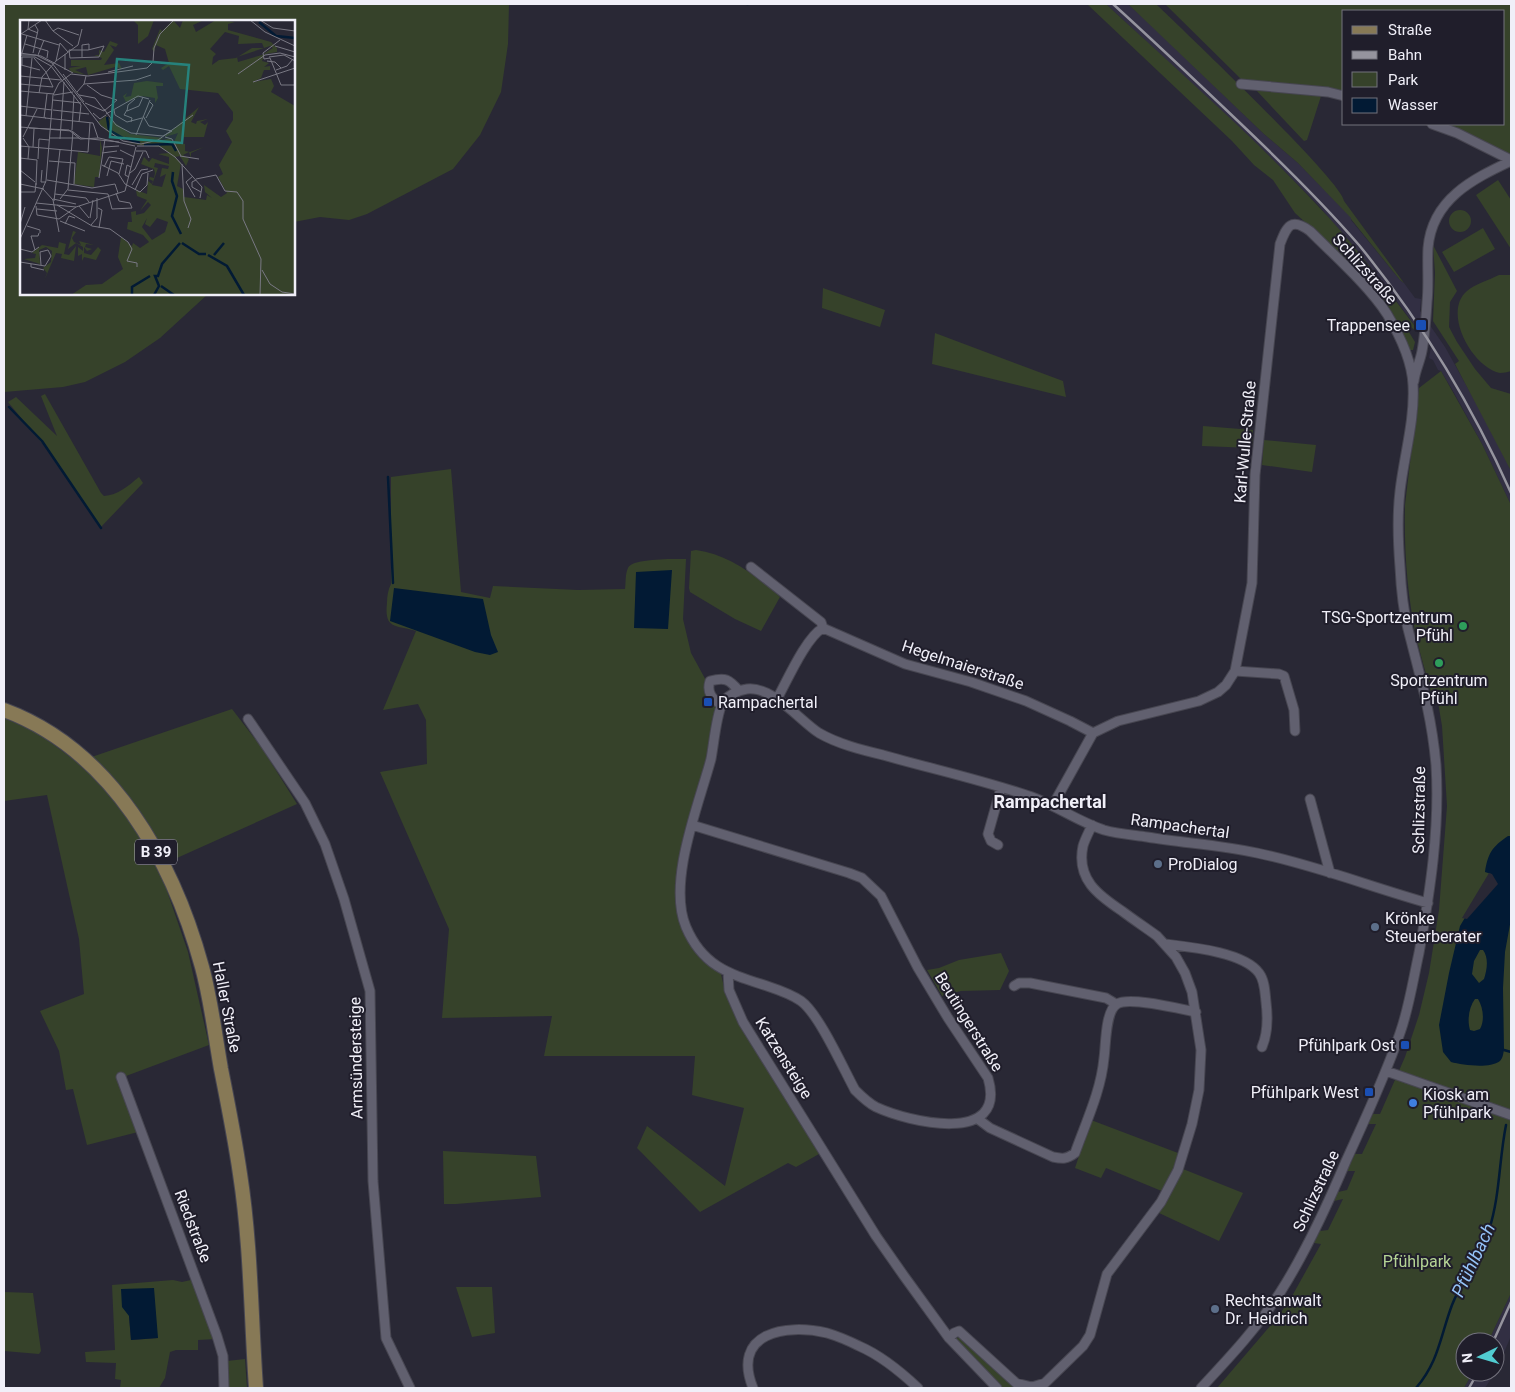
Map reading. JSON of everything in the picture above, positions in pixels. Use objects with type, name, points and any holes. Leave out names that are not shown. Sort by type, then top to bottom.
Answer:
[{"type":"main road","name":"Haller Straße","points":[[4,710],[37,724],[61,739],[102,776],[127,806],[149,840],[170,879],[188,921],[202,969],[240,1175],[247,1237],[256,1388]]},
{"type":"street","points":[[1241,84],[1328,92],[1342,96]]},
{"type":"street","points":[[1435,125],[1457,133],[1511,160]]},
{"type":"street","points":[[1413,383],[1423,343],[1429,279],[1428,247],[1434,224],[1447,202],[1462,187],[1477,177],[1511,160]]},
{"type":"street","name":"Schlizstraße","points":[[1201,1388],[1280,1293],[1302,1256],[1386,1072],[1401,1030],[1410,996],[1428,903],[1436,817],[1436,769],[1430,715],[1403,603],[1398,521],[1400,491],[1411,419],[1413,383],[1400,340],[1386,314],[1371,294],[1310,230],[1296,223]]},
{"type":"street","name":"Karl-Wulle-Straße","points":[[1092,733],[1118,721],[1199,701],[1218,692],[1226,685],[1235,671],[1252,583],[1255,475],[1280,244],[1286,229],[1290,224],[1296,223]]},
{"type":"street","name":"Hegelmaierstraße","points":[[751,567],[821,622],[823,628],[905,664],[971,682],[1018,698],[1092,733]]},
{"type":"street","points":[[777,699],[809,641],[817,631],[823,628]]},
{"type":"street","points":[[1235,671],[1284,676],[1294,710],[1295,731]]},
{"type":"street","points":[[722,705],[712,698],[708,684],[710,681],[719,678],[730,682],[739,691],[726,699],[722,705],[711,756],[685,852],[681,888],[683,917],[687,929],[699,948],[715,965],[728,973],[788,994],[803,1002],[815,1016],[855,1090],[874,1106],[896,1114],[934,1123],[951,1124],[978,1119],[990,1128],[1053,1157],[1066,1158],[1075,1153],[1099,1086],[1104,1062],[1108,1020],[1116,1004],[1129,1001],[1169,1006],[1196,1012]]},
{"type":"street","name":"Rampachertal","points":[[739,691],[754,689],[765,692],[777,699],[818,732],[831,738],[868,751],[1031,796],[1105,830],[1255,852],[1286,859],[1428,903]]},
{"type":"street","name":"Armsündersteige","points":[[248,719],[305,803],[325,844],[344,899],[370,990],[373,1182],[384,1319],[386,1338],[410,1388]]},
{"type":"street","points":[[1053,805],[1092,733]]},
{"type":"street","points":[[998,845],[991,841],[988,834],[1001,788]]},
{"type":"street","points":[[1310,799],[1330,873]]},
{"type":"street","name":"Beutingerstraße","points":[[692,825],[849,873],[862,878],[872,886],[881,896],[934,996],[988,1078],[991,1093],[990,1101],[984,1114],[978,1119]]},
{"type":"street","points":[[949,1338],[954,1332],[959,1331],[1016,1383],[1029,1387],[1045,1383],[1083,1346],[1090,1335],[1107,1274],[1161,1202],[1182,1159],[1200,1090],[1201,1050],[1196,1012],[1185,973],[1165,944],[1157,936],[1102,898],[1089,883],[1084,872],[1082,853],[1092,825]]},
{"type":"street","points":[[1165,944],[1208,950],[1229,956],[1248,963],[1259,972],[1264,985],[1267,1028],[1266,1039],[1262,1048]]},
{"type":"street","name":"Katzensteige","points":[[728,973],[729,990],[743,1022],[876,1236],[949,1338],[997,1388]]},
{"type":"street","points":[[1014,986],[1019,983],[1039,985],[1106,998],[1116,1004]]},
{"type":"street","points":[[1386,1072],[1511,1115]]},
{"type":"street","name":"Riedstraße","points":[[121,1077],[218,1336],[223,1356],[224,1388]]},
{"type":"street","points":[[753,1388],[747,1367],[747,1358],[757,1341],[766,1336],[785,1331],[799,1330],[826,1333],[860,1346],[877,1356],[914,1387]]},
{"type":"shaded area","points":[[1106,4],[1128,4],[1154,28],[1264,134],[1298,163],[1352,218],[1351,220],[1415,298],[1421,299],[1420,311],[1445,347],[1500,446],[1511,471],[1511,505],[1482,444],[1453,391],[1433,360],[1429,358],[1431,347],[1377,275],[1319,206],[1265,152]]},
{"type":"shaded area","points":[[1511,1293],[1511,1336],[1505,1350],[1505,1332],[1493,1332]]},
{"type":"shaded area","points":[[1467,1382],[1489,1382],[1485,1388],[1464,1388]]},
{"type":"green space","points":[[4,4],[509,4],[508,44],[501,92],[480,135],[453,169],[367,214],[349,220],[320,217],[295,222],[295,20],[20,20],[20,295],[207,295],[160,338],[125,362],[85,382],[63,387],[4,392]]},
{"type":"green space","points":[[1087,4],[1106,4],[1240,128],[1317,205],[1381,281],[1417,329],[1417,332],[1406,323],[1404,324],[1415,342],[1413,350],[1410,350],[1392,312],[1380,295],[1337,251],[1295,213],[1273,180],[1254,165],[1232,141]]},
{"type":"green space","points":[[1128,4],[1156,4],[1259,104],[1317,165],[1336,188],[1404,283],[1351,218],[1298,163],[1264,134]]},
{"type":"green space","points":[[1165,4],[1511,4],[1511,163],[1466,140],[1425,125],[1505,125],[1505,10],[1342,10],[1342,99],[1322,93],[1307,140],[1304,141],[1256,90],[1243,81]]},
{"type":"green space","points":[[1498,180],[1511,200],[1511,249],[1476,195]]},
{"type":"green space","points":[[1460,210],[1468,213],[1471,221],[1468,229],[1460,232],[1452,229],[1449,221],[1452,213]]},
{"type":"green space","points":[[1483,228],[1495,249],[1454,272],[1442,252]]},
{"type":"green space","points":[[1433,245],[1457,291],[1450,302],[1449,327],[1475,369],[1491,388],[1511,394],[1511,471],[1455,364],[1459,361],[1433,321],[1435,273]]},
{"type":"green space","points":[[1499,275],[1511,275],[1511,371],[1500,373],[1490,369],[1471,350],[1459,325],[1458,312],[1460,300],[1467,291]]},
{"type":"green space","points":[[823,288],[885,310],[880,327],[822,308]]},
{"type":"green space","points":[[935,333],[1063,381],[1066,397],[932,364]]},
{"type":"green space","name":"Pfühlpark","points":[[1441,371],[1482,444],[1511,505],[1511,1293],[1493,1332],[1455,1332],[1455,1382],[1467,1382],[1464,1388],[1217,1388],[1277,1318],[1291,1298],[1321,1244],[1314,1243],[1320,1231],[1328,1230],[1343,1199],[1334,1201],[1338,1192],[1347,1190],[1355,1171],[1347,1171],[1355,1154],[1362,1154],[1376,1124],[1368,1124],[1373,1114],[1380,1114],[1405,1057],[1419,1015],[1429,973],[1439,910],[1447,806],[1442,726],[1436,690],[1431,692],[1416,636],[1408,587],[1405,505],[1419,388]]},
{"type":"green space","points":[[45,394],[104,496],[118,492],[139,477],[143,483],[100,528],[51,454],[8,402],[16,397],[57,436],[41,396]]},
{"type":"green space","points":[[1203,426],[1253,430],[1252,448],[1202,446]]},
{"type":"green space","points":[[1264,440],[1316,445],[1312,472],[1262,465]]},
{"type":"green space","points":[[451,469],[461,592],[490,598],[493,586],[578,590],[625,589],[627,570],[637,562],[686,559],[683,619],[691,653],[720,706],[682,857],[681,913],[691,942],[721,974],[726,996],[819,1154],[796,1167],[788,1163],[700,1212],[637,1148],[647,1126],[725,1186],[744,1108],[692,1095],[695,1056],[544,1056],[552,1016],[442,1018],[449,929],[380,772],[427,764],[426,720],[418,704],[383,710],[416,631],[397,627],[387,618],[387,598],[391,584],[391,477]]},
{"type":"green space","points":[[691,551],[708,552],[731,561],[762,581],[780,597],[761,631],[735,619],[690,592]]},
{"type":"green space","points":[[232,709],[262,748],[297,804],[168,862],[178,882],[166,888],[188,952],[209,1045],[118,1079],[138,1132],[87,1145],[73,1089],[66,1090],[59,1051],[40,1011],[84,994],[79,939],[47,795],[4,801],[4,718],[38,733],[77,762]]},
{"type":"green space","points":[[1001,953],[1009,971],[1000,990],[961,991],[942,996],[927,970],[939,968],[959,960]]},
{"type":"green space","points":[[1091,1120],[1178,1153],[1164,1192],[1106,1168],[1101,1178],[1075,1168]]},
{"type":"green space","points":[[443,1151],[536,1156],[541,1197],[444,1204]]},
{"type":"green space","points":[[1183,1169],[1243,1193],[1219,1241],[1159,1213]]},
{"type":"green space","points":[[191,1280],[216,1339],[198,1340],[198,1350],[176,1350],[170,1352],[165,1378],[159,1388],[120,1388],[121,1380],[115,1379],[116,1363],[86,1362],[85,1352],[115,1350],[112,1285]],"holes":[[[129,1316],[158,1338],[131,1340]]]},
{"type":"green space","points":[[456,1287],[492,1287],[495,1333],[472,1337]]},
{"type":"green space","points":[[4,1292],[33,1293],[41,1351],[39,1354],[4,1351]]},
{"type":"green space","points":[[960,1337],[1008,1382],[1018,1388],[1000,1388],[955,1340]]},
{"type":"green space","points":[[245,1359],[247,1388],[229,1388],[227,1361]]},
{"type":"water","points":[[672,570],[668,629],[634,628],[636,572]]},
{"type":"water","points":[[394,588],[483,599],[491,635],[498,652],[490,655],[475,652],[390,621]]},
{"type":"water","points":[[1511,836],[1511,919],[1505,952],[1503,988],[1504,1050],[1502,1059],[1489,1065],[1476,1066],[1451,1062],[1443,1052],[1439,1025],[1460,926],[1491,874],[1485,872],[1489,855],[1494,847]],"holes":[[[1480,950],[1483,950],[1485,953],[1487,964],[1484,979],[1479,983],[1472,974],[1474,961]],[[1475,999],[1478,999],[1480,1002],[1483,1018],[1480,1029],[1474,1031],[1470,1030],[1469,1018],[1471,1006]]]},
{"type":"water","points":[[154,1288],[158,1338],[131,1340],[129,1316],[122,1307],[121,1289]]},
{"type":"pier","points":[[1489,873],[1492,874],[1498,884],[1467,919],[1462,918]]},
{"type":"waterway","points":[[9,407],[42,441],[101,528]]},
{"type":"waterway","points":[[388,477],[393,583]]},
{"type":"waterway","points":[[1504,1050],[1511,1052]]},
{"type":"waterway","name":"Pfühlbach","points":[[1416,1388],[1430,1368],[1452,1305],[1486,1240],[1493,1217],[1506,1125]]},
{"type":"railway","points":[[1113,4],[1271,152],[1359,245],[1424,333],[1462,395],[1511,493]]},
{"type":"railway","points":[[1498,1332],[1511,1302]]},
{"type":"railway","points":[[1469,1388],[1472,1382]]},
{"type":"place","name":"Trappensee","points":[[1421,325]]},
{"type":"place","name":"TSG-Sportzentrum Pfühl","points":[[1463,626]]},
{"type":"place","name":"Sportzentrum Pfühl","points":[[1439,663]]},
{"type":"place","name":"Rampachertal","points":[[708,702]]},
{"type":"place","name":"ProDialog","points":[[1158,864]]},
{"type":"place","name":"Krönke Steuerberater","points":[[1375,927]]},
{"type":"place","name":"Pfühlpark Ost","points":[[1405,1045]]},
{"type":"place","name":"Pfühlpark West","points":[[1369,1092]]},
{"type":"place","name":"Kiosk am Pfühlpark","points":[[1413,1103]]},
{"type":"place","name":"Rechtsanwalt Dr. Heidrich","points":[[1215,1309]]},
{"type":"district","name":"Rampachertal","points":[[1050,801]]}]
